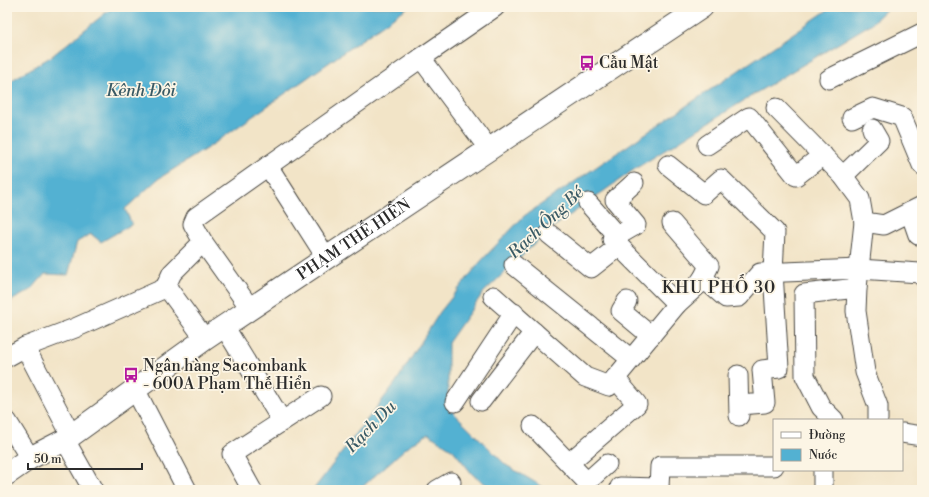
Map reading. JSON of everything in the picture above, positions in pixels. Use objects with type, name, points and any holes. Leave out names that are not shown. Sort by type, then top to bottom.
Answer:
[{"type":"main road","name":"PHẠM THẾ HIỂN","points":[[7,474],[30,458],[68,438],[250,308],[488,148],[702,7]]},
{"type":"street","points":[[250,308],[203,242],[193,224],[196,217],[495,7]]},
{"type":"street","points":[[829,79],[922,34]]},
{"type":"street","points":[[421,58],[488,148]]},
{"type":"street","points":[[776,108],[843,176],[860,199],[864,222],[856,311],[864,372],[878,406],[878,419]]},
{"type":"street","points":[[852,118],[873,108],[902,117],[922,165]]},
{"type":"street","points":[[707,145],[749,117],[796,176],[823,155]]},
{"type":"street","points":[[843,176],[880,141],[872,129]]},
{"type":"street","points":[[668,165],[704,194],[721,179],[775,232],[773,272],[779,368],[762,370],[765,403],[738,411],[738,375]]},
{"type":"street","points":[[268,166],[326,257]]},
{"type":"street","points":[[549,234],[591,268],[636,225],[615,200],[634,183]]},
{"type":"street","points":[[588,203],[618,241],[677,304]]},
{"type":"street","points":[[864,222],[884,225],[916,209],[918,235]]},
{"type":"street","points":[[493,296],[585,376],[609,386],[677,304],[697,286],[709,266],[672,223]]},
{"type":"street","points":[[7,357],[25,347],[75,328],[163,289],[172,273],[203,242]]},
{"type":"street","points":[[514,265],[632,359]]},
{"type":"street","points":[[703,278],[726,298],[739,297],[760,273],[859,269],[920,273],[922,276]]},
{"type":"street","points":[[166,286],[205,339]]},
{"type":"street","points":[[833,419],[821,407],[805,376],[804,294],[857,288]]},
{"type":"street","points":[[627,301],[621,311],[651,336]]},
{"type":"street","points":[[455,402],[514,313]]},
{"type":"street","points":[[224,326],[282,421]]},
{"type":"street","points":[[481,401],[534,332]]},
{"type":"street","points":[[25,347],[93,490]]},
{"type":"street","points":[[569,463],[637,404],[615,378]]},
{"type":"street","points":[[135,389],[184,489]]},
{"type":"street","points":[[252,490],[232,454],[321,396]]},
{"type":"street","points":[[7,421],[30,458]]},
{"type":"street","points":[[532,426],[587,482],[607,464]]},
{"type":"street","points":[[903,433],[922,436]]},
{"type":"street","points":[[620,487],[659,488],[660,466],[773,466]]},
{"type":"street","points":[[823,471],[824,490]]},
{"type":"water","name":"Kênh Đôi","points":[[113,7],[408,7],[212,145],[158,179],[125,209],[132,224],[101,242],[91,234],[77,242],[68,275],[45,274],[31,290],[7,303],[7,83],[52,56]]},
{"type":"water","points":[[832,7],[889,7],[871,24],[756,93],[635,169],[549,230],[483,293],[448,343],[448,407],[506,465],[548,490],[494,490],[473,475],[453,450],[428,434],[407,447],[359,490],[313,490],[396,382],[440,312],[481,261],[524,216]]},
{"type":"place","name":"Cầu Mật","points":[[587,63]]},
{"type":"place","name":"Ngân hàng Sacombank - 600A Phạm Thế Hiển","points":[[131,375]]},
{"type":"district","name":"KHU PHỐ 30","points":[[719,288]]},
{"type":"water label","name":"Rạch Ông Bé","points":[[546,223]]},
{"type":"water label","name":"Rạch Du","points":[[371,427]]}]
